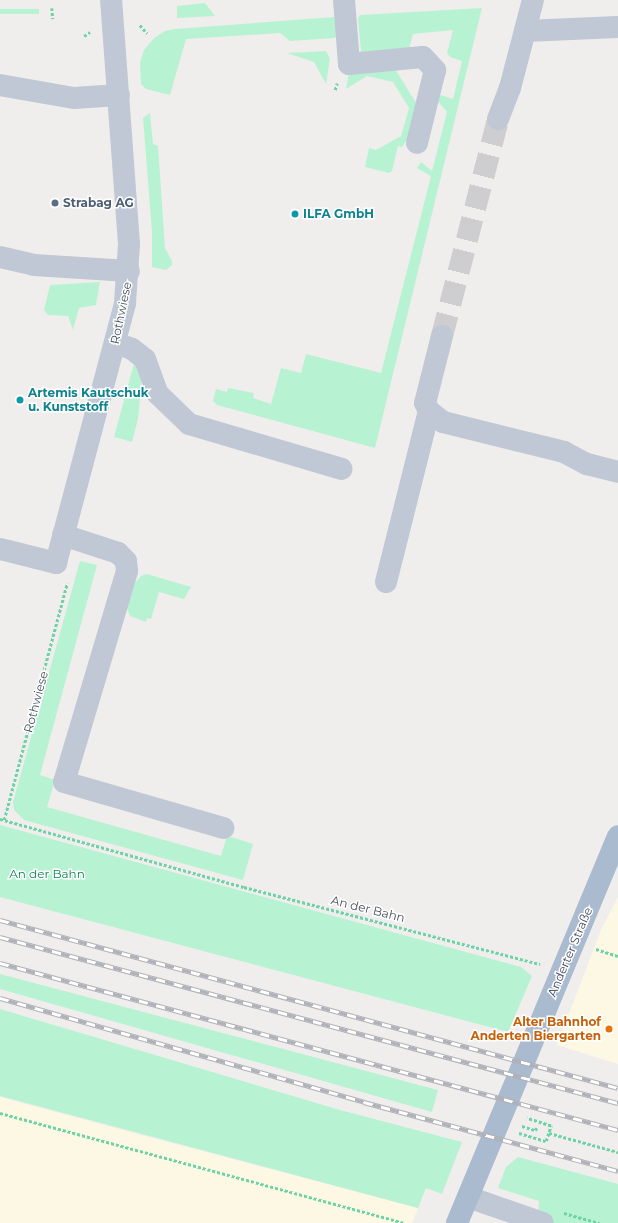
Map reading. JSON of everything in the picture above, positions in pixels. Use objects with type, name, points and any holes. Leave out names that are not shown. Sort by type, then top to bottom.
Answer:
[{"type":"main road","name":"Anderter Straße","points":[[457,1223],[556,985],[613,865],[618,836]]},
{"type":"street","name":"Rothwiese","points":[[0,549],[56,563],[125,303],[129,271],[119,95],[111,0]]},
{"type":"street","points":[[344,0],[349,64],[422,57],[435,70],[417,143]]},
{"type":"street","points":[[498,119],[510,88],[533,0]]},
{"type":"street","points":[[525,31],[618,27]]},
{"type":"street","points":[[0,85],[74,98],[119,95]]},
{"type":"street","points":[[0,257],[34,265],[129,271]]},
{"type":"street","points":[[442,336],[425,403],[429,411],[443,422],[564,452],[587,464],[618,472]]},
{"type":"street","points":[[115,343],[132,349],[145,359],[158,394],[189,424],[342,469]]},
{"type":"street","points":[[386,582],[429,411]]},
{"type":"street","points":[[63,535],[118,553],[126,561],[127,571],[64,782],[223,828]]},
{"type":"street","points":[[471,1189],[543,1223]]},
{"type":"path","points":[[52,8],[53,19]]},
{"type":"path","points":[[140,25],[147,33]]},
{"type":"path","name":"Rothwiese","points":[[4,820],[68,585]]},
{"type":"path","name":"An der Bahn","points":[[0,819],[244,887],[512,954],[546,966]]},
{"type":"path","points":[[593,948],[618,956]]},
{"type":"path","points":[[0,1113],[405,1223]]},
{"type":"path","points":[[517,1132],[546,1141],[551,1126],[523,1117]]},
{"type":"path","points":[[520,1125],[535,1130],[538,1127]]},
{"type":"path","points":[[548,1133],[618,1152]]},
{"type":"shaded area","points":[[618,897],[618,1064],[557,1045],[601,930]]},
{"type":"shaded area","points":[[0,1097],[418,1208],[412,1223],[0,1223]]},
{"type":"green space","points":[[205,3],[215,16],[177,18],[177,6]]},
{"type":"green space","points":[[482,8],[375,448],[217,405],[213,401],[216,389],[227,392],[228,388],[254,393],[253,398],[271,404],[281,368],[301,373],[306,354],[381,373],[431,176],[417,168],[421,162],[432,171],[447,112],[436,99],[440,95],[453,99],[462,61],[450,57],[447,53],[453,30],[413,34],[409,49],[361,52],[358,18],[360,15]]},
{"type":"green space","points":[[0,9],[39,9],[39,14],[0,14]]},
{"type":"green space","points":[[334,17],[338,36],[334,38],[290,41],[280,33],[186,39],[170,95],[146,89],[141,84],[140,62],[144,50],[154,38],[165,31]]},
{"type":"green space","points":[[326,51],[330,59],[326,84],[314,62],[287,53]]},
{"type":"green space","points":[[395,69],[418,106],[407,140],[402,147],[398,146],[392,171],[389,173],[365,167],[369,148],[376,150],[401,136],[409,108],[393,82],[367,76],[346,89],[349,73]]},
{"type":"green space","points":[[150,113],[153,144],[158,146],[165,248],[172,261],[172,265],[166,270],[152,267],[152,232],[143,118]]},
{"type":"green space","points":[[100,282],[96,305],[79,308],[73,330],[68,316],[48,315],[44,310],[50,285]]},
{"type":"green space","points":[[135,360],[142,377],[138,419],[132,442],[114,437]]},
{"type":"green space","points":[[80,561],[97,565],[40,775],[55,780],[47,807],[221,856],[226,839],[231,837],[253,844],[243,880],[24,820],[14,810],[13,802]]},
{"type":"green space","points":[[147,574],[191,587],[184,599],[159,592],[151,619],[147,618],[146,622],[130,616],[127,608],[133,585],[141,576]]},
{"type":"green space","name":"An der Bahn","points":[[0,825],[521,967],[532,976],[508,1032],[0,897]]},
{"type":"green space","points":[[0,974],[438,1090],[432,1112],[0,989]]},
{"type":"green space","points":[[0,1009],[340,1110],[462,1142],[442,1194],[426,1188],[418,1208],[0,1096]]},
{"type":"green space","points":[[518,1157],[618,1184],[618,1223],[552,1223],[538,1219],[539,1201],[498,1188],[506,1167]]},
{"type":"tunnel","points":[[442,336],[498,119]]},
{"type":"railway","points":[[0,920],[618,1088]]},
{"type":"railway","points":[[0,937],[618,1103]]},
{"type":"railway","points":[[0,963],[618,1130]]},
{"type":"railway","points":[[0,998],[364,1102],[618,1171]]},
{"type":"place","name":"Strabag AG","points":[[55,203]]},
{"type":"place","name":"ILFA GmbH","points":[[295,214]]},
{"type":"place","name":"Artemis Kautschuk u. Kunststoff","points":[[20,400]]},
{"type":"place","name":"Alter Bahnhof Anderten Biergarten","points":[[609,1029]]}]
